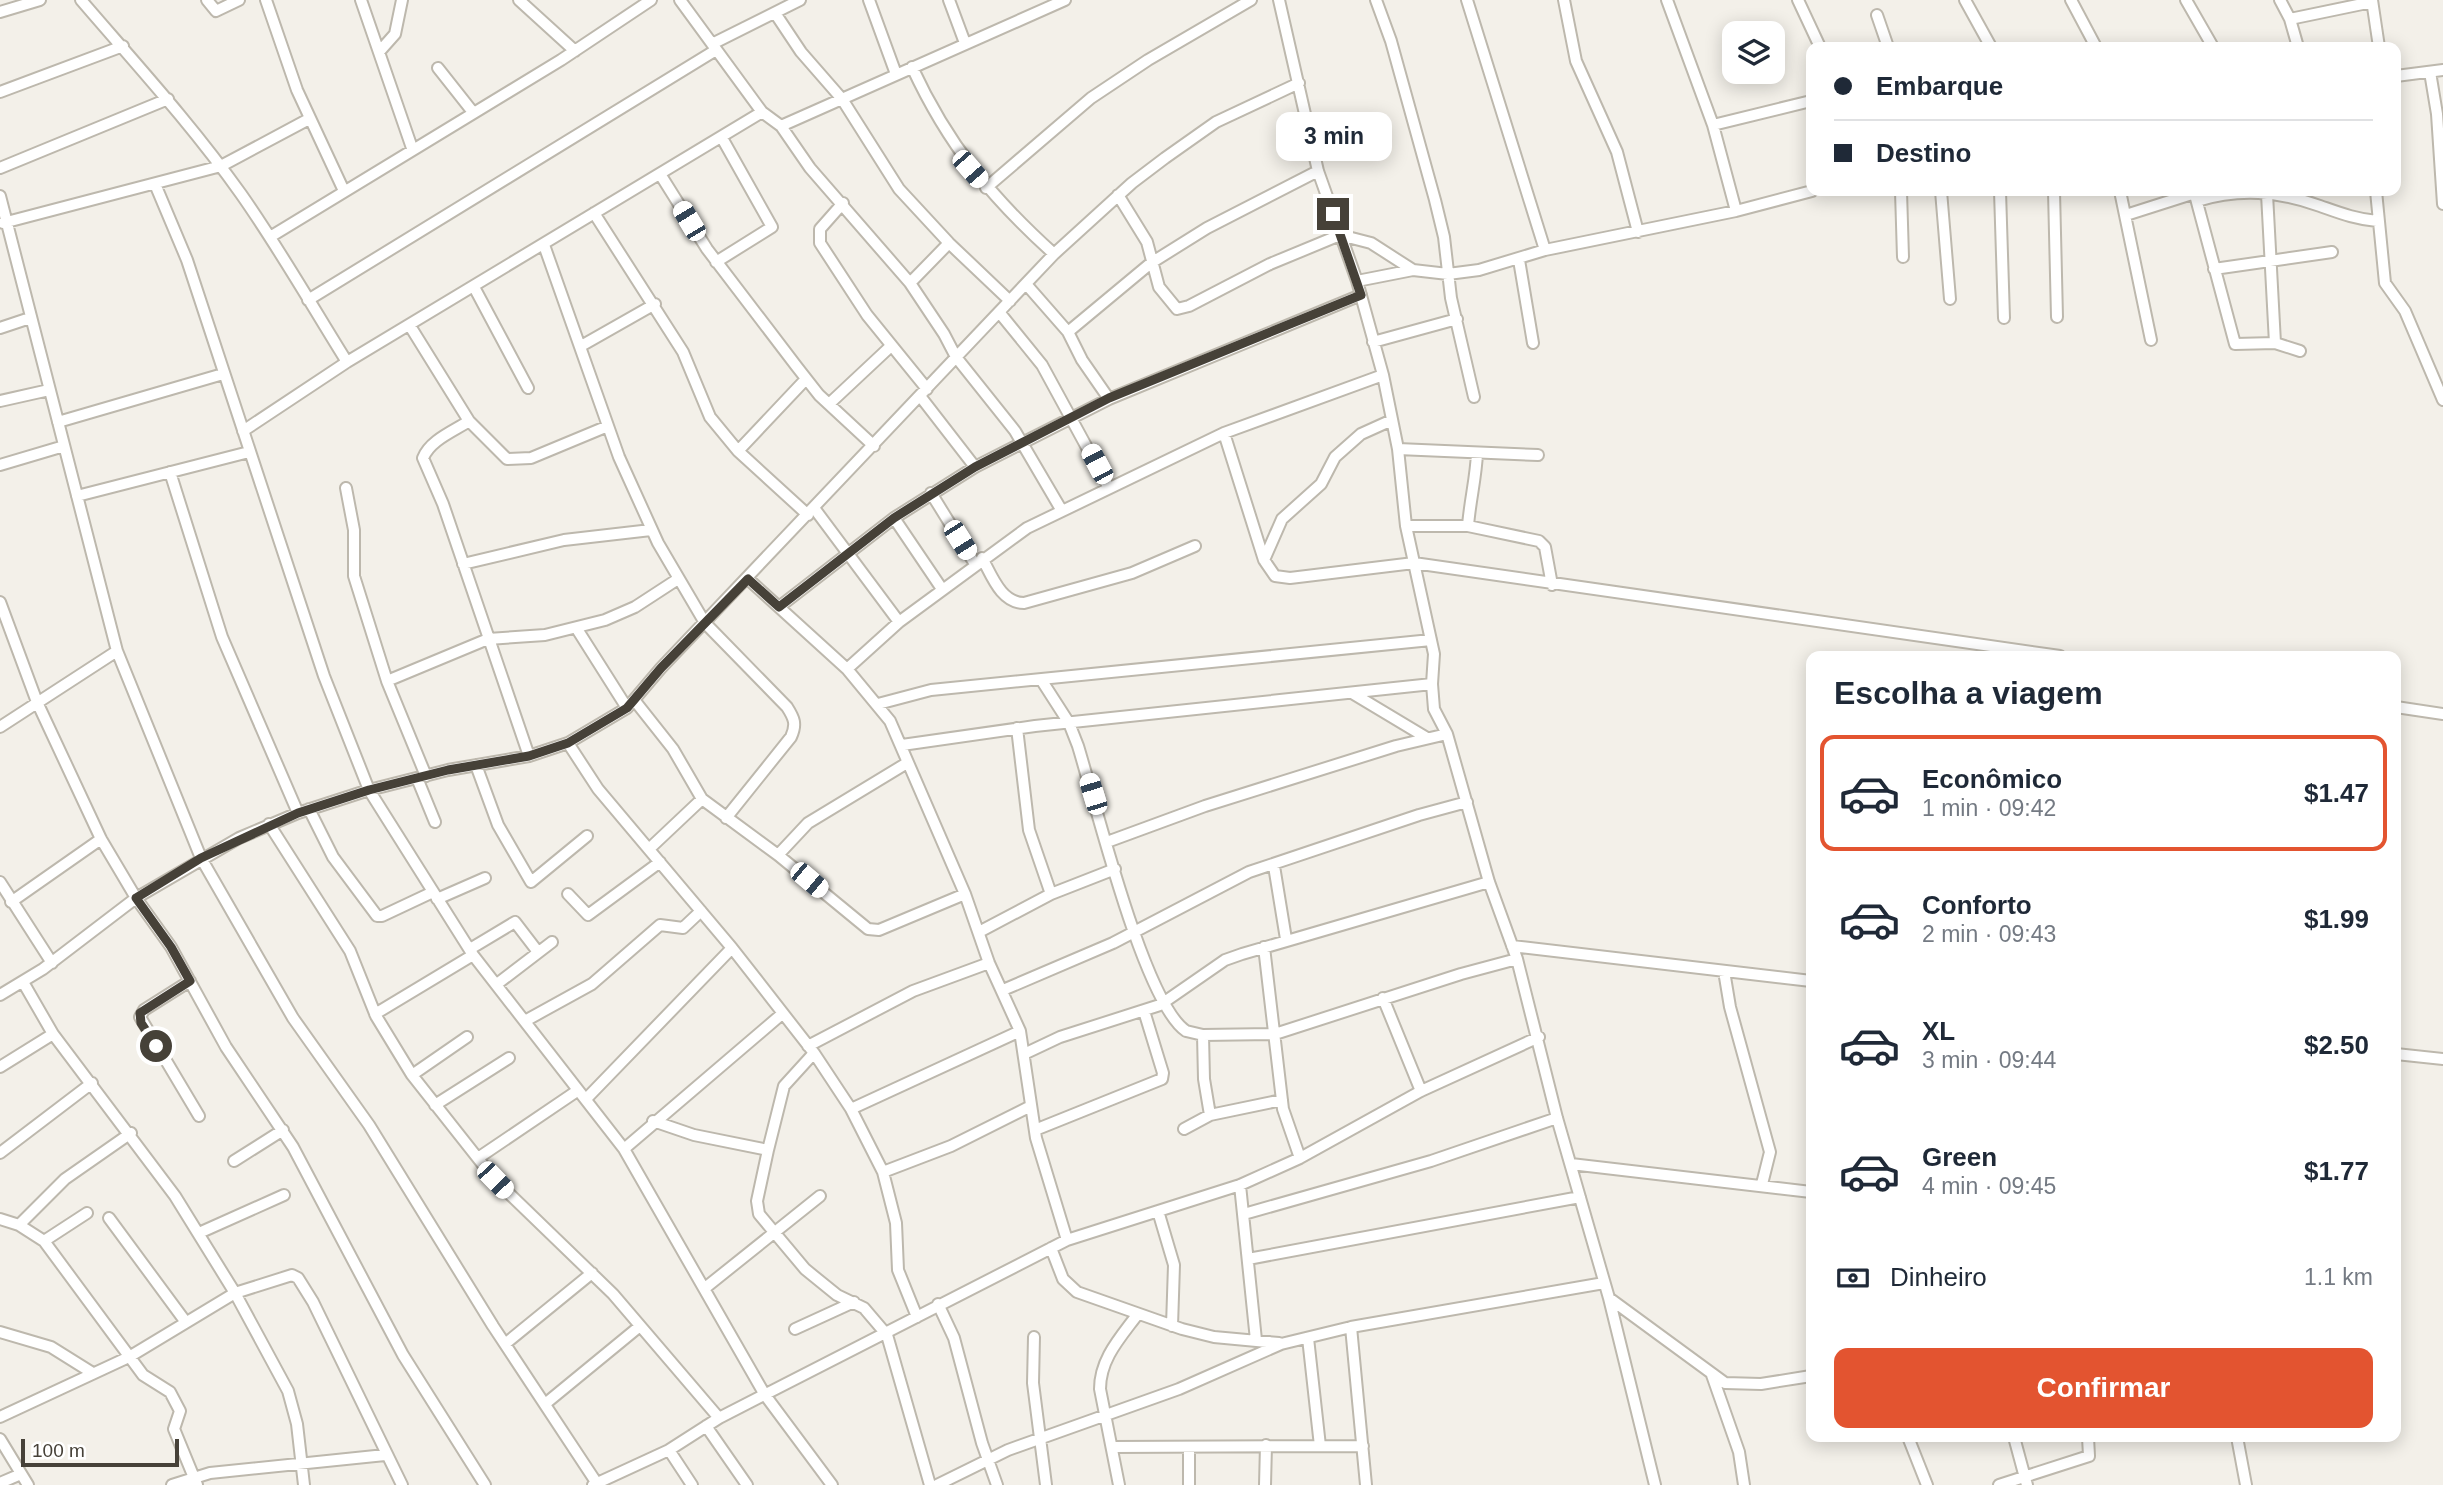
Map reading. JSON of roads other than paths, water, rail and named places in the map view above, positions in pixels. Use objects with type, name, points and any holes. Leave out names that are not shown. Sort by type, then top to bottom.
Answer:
[{"type":"street","points":[[0,12],[40,0]]},
{"type":"street","points":[[81,0],[168,99],[221,166],[270,237],[347,362]]},
{"type":"street","points":[[207,0],[216,10],[239,0]]},
{"type":"street","points":[[267,0],[309,119],[344,191]]},
{"type":"street","points":[[361,0],[412,149]]},
{"type":"street","points":[[379,52],[395,34],[402,0]]},
{"type":"street","points":[[519,0],[575,51]]},
{"type":"street","points":[[270,237],[472,111],[575,51],[651,0]]},
{"type":"street","points":[[680,0],[762,112],[781,125],[810,168],[910,283],[944,334],[956,358],[1023,444],[1062,511]]},
{"type":"street","points":[[308,300],[714,47],[800,0]]},
{"type":"street","points":[[869,0],[896,75]]},
{"type":"street","points":[[949,0],[965,43]]},
{"type":"street","points":[[1031,0],[1036,12]]},
{"type":"street","points":[[781,125],[1065,0]]},
{"type":"street","points":[[986,188],[1091,98],[1148,60],[1251,0]]},
{"type":"street","points":[[1279,0],[1318,171],[1357,281],[1392,420],[1398,449],[1406,526],[1431,640],[1435,668],[1432,684],[1434,709],[1447,734],[1489,882],[1517,959],[1539,1037],[1557,1118],[1609,1298],[1655,1485]]},
{"type":"street","points":[[1376,0],[1391,41],[1444,237],[1448,274],[1474,397]]},
{"type":"street","points":[[1468,0],[1545,250]]},
{"type":"street","points":[[1564,0],[1576,61],[1617,152],[1638,232]]},
{"type":"street","points":[[1667,0],[1713,125],[1736,211]]},
{"type":"street","points":[[1798,0],[1817,42]]},
{"type":"street","points":[[1965,0],[1988,42]]},
{"type":"street","points":[[2071,0],[2093,42]]},
{"type":"street","points":[[2186,0],[2210,42]]},
{"type":"street","points":[[2280,0],[2290,19],[2297,42]]},
{"type":"street","points":[[2290,19],[2344,3],[2372,1],[2378,42]]},
{"type":"street","points":[[775,13],[801,52],[842,99],[899,189],[949,243],[1010,301]]},
{"type":"street","points":[[1877,15],[1886,42]]},
{"type":"street","points":[[0,92],[123,46]]},
{"type":"street","points":[[912,67],[940,124],[986,188],[1054,254]]},
{"type":"street","points":[[438,68],[472,111]]},
{"type":"street","points":[[2401,75],[2443,70]]},
{"type":"street","points":[[2430,72],[2437,114],[2443,204]]},
{"type":"street","points":[[0,995],[52,962],[136,898],[201,858],[269,824],[369,790],[529,756],[568,743],[631,705],[705,622],[1054,254],[1118,195],[1216,122],[1299,83]]},
{"type":"street","points":[[0,167],[168,99]]},
{"type":"street","points":[[1713,125],[1806,102]]},
{"type":"street","points":[[243,430],[347,362],[762,112]]},
{"type":"street","points":[[3,223],[221,166],[309,119]]},
{"type":"street","points":[[716,262],[772,227],[722,138]]},
{"type":"street","points":[[1068,332],[1151,263],[1207,228],[1318,171]]},
{"type":"street","points":[[660,173],[716,262],[806,379],[874,446]]},
{"type":"street","points":[[155,184],[187,260],[324,676],[369,790],[472,952],[624,1149],[765,1395],[832,1485]]},
{"type":"street","points":[[1357,281],[1413,270],[1448,274],[1519,260],[1545,250],[1736,211],[1806,193]]},
{"type":"street","points":[[1118,195],[1144,235],[1159,288],[1174,308],[1180,310],[1270,264],[1340,235],[1371,243],[1413,270]]},
{"type":"street","points":[[0,196],[3,223],[117,651],[201,858],[293,1018],[369,1125],[596,1485],[669,1450],[719,1418],[887,1335],[938,1304],[1067,1240],[1240,1185],[1300,1158],[1421,1091],[1539,1037]]},
{"type":"street","points":[[1901,196],[1903,257]]},
{"type":"street","points":[[1941,196],[1950,299]]},
{"type":"street","points":[[2000,196],[2004,318]]},
{"type":"street","points":[[2054,196],[2057,317]]},
{"type":"street","points":[[2121,196],[2151,340]]},
{"type":"street","points":[[2126,215],[2192,196]]},
{"type":"street","points":[[2195,196],[2235,344],[2275,343],[2300,351]]},
{"type":"street","points":[[2267,196],[2275,343]]},
{"type":"street","points":[[2276,196],[2322,206],[2349,218],[2377,221]]},
{"type":"street","points":[[2375,196],[2385,283],[2405,312],[2443,400]]},
{"type":"street","points":[[843,203],[820,229],[820,243],[867,315],[975,467]]},
{"type":"street","points":[[594,213],[655,304],[683,352],[702,404],[738,451],[811,512],[848,551],[899,622]]},
{"type":"street","points":[[910,283],[949,243]]},
{"type":"street","points":[[544,245],[608,426],[651,530],[705,622],[787,706],[795,724],[790,737],[726,818]]},
{"type":"street","points":[[2214,269],[2332,252]]},
{"type":"street","points":[[1519,260],[1533,343]]},
{"type":"street","points":[[1026,284],[1068,332],[1082,360],[1109,398]]},
{"type":"street","points":[[474,287],[528,388]]},
{"type":"street","points":[[779,607],[894,518],[975,467],[1109,398],[1361,295]]},
{"type":"street","points":[[581,346],[655,304]]},
{"type":"street","points":[[999,312],[1042,365],[1110,488]]},
{"type":"street","points":[[0,328],[30,318]]},
{"type":"street","points":[[1373,342],[1457,319]]},
{"type":"street","points":[[410,326],[469,421],[498,454],[516,461],[608,426]]},
{"type":"street","points":[[829,404],[891,346]]},
{"type":"street","points":[[58,422],[223,374]]},
{"type":"street","points":[[847,669],[899,622],[1020,532],[1224,433],[1382,375]]},
{"type":"street","points":[[738,451],[806,379]]},
{"type":"street","points":[[0,401],[49,390]]},
{"type":"street","points":[[1264,559],[1282,519],[1321,484],[1335,457],[1360,434],[1392,420]]},
{"type":"street","points":[[469,421],[426,450],[423,458],[463,564],[529,756]]},
{"type":"street","points":[[1224,433],[1264,559],[1275,576],[1290,579],[1413,563],[2024,651]]},
{"type":"street","points":[[0,466],[64,446]]},
{"type":"street","points":[[1398,449],[1538,455]]},
{"type":"street","points":[[77,496],[249,452]]},
{"type":"street","points":[[1468,526],[1471,492],[1477,474],[1476,453]]},
{"type":"street","points":[[170,472],[222,637],[303,811],[333,857],[379,917],[485,878]]},
{"type":"street","points":[[346,488],[355,530],[354,576],[435,822]]},
{"type":"street","points":[[931,493],[1004,595],[1017,603],[1024,604],[1140,571],[1195,546]]},
{"type":"street","points":[[894,518],[942,589]]},
{"type":"street","points":[[1406,526],[1468,526],[1542,542],[1552,585]]},
{"type":"street","points":[[463,564],[565,540],[651,530]]},
{"type":"street","points":[[387,681],[488,639],[524,638],[577,629],[635,607],[678,579]]},
{"type":"street","points":[[748,579],[847,669],[878,704],[902,745],[907,763],[965,894],[989,963],[1020,1031],[1035,1130],[1067,1240]]},
{"type":"street","points":[[0,602],[37,702],[101,839],[136,898],[171,947],[226,1047],[283,1130],[403,1355],[485,1485]]},
{"type":"street","points":[[577,629],[631,705],[673,749],[702,799],[778,855],[873,931],[965,894]]},
{"type":"street","points":[[878,704],[921,692],[1431,640]]},
{"type":"street","points":[[0,727],[117,651]]},
{"type":"street","points":[[1042,681],[1069,723],[1134,933],[1165,1002],[1180,1028],[1203,1035],[1275,1034],[1383,998],[1517,959]]},
{"type":"street","points":[[902,745],[1017,728],[1432,684]]},
{"type":"street","points":[[1352,693],[1427,738]]},
{"type":"street","points":[[2401,708],[2443,714]]},
{"type":"street","points":[[1017,728],[1027,817],[1036,858],[1051,894]]},
{"type":"street","points":[[1107,842],[1205,806],[1447,734]]},
{"type":"street","points":[[568,743],[598,789],[732,948],[811,1049],[851,1109],[883,1172],[896,1223],[898,1270],[917,1317]]},
{"type":"street","points":[[778,855],[808,824],[907,763]]},
{"type":"street","points":[[477,765],[498,825],[531,882],[587,836]]},
{"type":"street","points":[[649,849],[702,799]]},
{"type":"street","points":[[1003,990],[1134,933],[1232,880],[1419,815],[1467,802]]},
{"type":"street","points":[[269,824],[349,951],[374,1014],[412,1075],[478,1158],[518,1203],[592,1273],[719,1418]]},
{"type":"street","points":[[11,902],[101,839]]},
{"type":"street","points":[[568,894],[587,915],[660,862]]},
{"type":"street","points":[[1273,866],[1286,939]]},
{"type":"street","points":[[979,932],[1051,894],[1115,869]]},
{"type":"street","points":[[1024,1054],[1060,1037],[1165,1002],[1225,960],[1286,939],[1489,882]]},
{"type":"street","points":[[0,883],[52,962]]},
{"type":"street","points":[[525,1021],[592,984],[660,925],[683,928],[701,911]]},
{"type":"street","points":[[374,1014],[516,922],[538,952]]},
{"type":"street","points":[[496,984],[552,942]]},
{"type":"street","points":[[1512,946],[1806,980]]},
{"type":"street","points":[[1264,947],[1282,1100],[1300,1158]]},
{"type":"street","points":[[586,1099],[732,948]]},
{"type":"street","points":[[930,1485],[887,1335],[871,1314],[822,1285],[772,1233],[759,1214],[757,1201],[784,1086],[811,1049],[913,992],[989,963]]},
{"type":"street","points":[[1724,971],[1730,1007],[1770,1152],[1762,1184]]},
{"type":"street","points":[[190,981],[144,1010],[139,1017],[199,1116]]},
{"type":"street","points":[[23,982],[54,1034],[131,1133],[199,1233],[235,1293],[288,1391],[304,1465],[304,1485]]},
{"type":"street","points":[[1383,998],[1421,1091]]},
{"type":"street","points":[[1035,1130],[1162,1079],[1163,1073],[1144,1011]]},
{"type":"street","points":[[624,1149],[653,1121],[782,1014]]},
{"type":"street","points":[[851,1109],[1020,1031]]},
{"type":"street","points":[[0,1067],[54,1034]]},
{"type":"street","points":[[1203,1035],[1210,1115]]},
{"type":"street","points":[[412,1075],[467,1037]]},
{"type":"street","points":[[2401,1055],[2443,1059]]},
{"type":"street","points":[[435,1105],[509,1058]]},
{"type":"street","points":[[0,1153],[92,1083]]},
{"type":"street","points":[[478,1158],[577,1091]]},
{"type":"street","points":[[1184,1129],[1210,1115],[1282,1100]]},
{"type":"street","points":[[883,1172],[951,1146],[1031,1106]]},
{"type":"street","points":[[1244,1214],[1431,1161],[1557,1118]]},
{"type":"street","points":[[653,1121],[694,1135],[768,1150]]},
{"type":"street","points":[[234,1161],[283,1130]]},
{"type":"street","points":[[19,1225],[65,1179],[131,1133]]},
{"type":"street","points":[[1571,1164],[1806,1191]]},
{"type":"street","points":[[1240,1185],[1249,1297],[1256,1340]]},
{"type":"street","points":[[199,1233],[284,1195]]},
{"type":"street","points":[[705,1287],[820,1196]]},
{"type":"street","points":[[1248,1259],[1580,1197]]},
{"type":"street","points":[[1158,1211],[1174,1265],[1171,1326]]},
{"type":"street","points":[[44,1241],[87,1213]]},
{"type":"street","points":[[109,1218],[185,1321]]},
{"type":"street","points":[[0,1219],[19,1225],[44,1241],[129,1357],[148,1380],[163,1385],[177,1402],[180,1411],[174,1429],[194,1481]]},
{"type":"street","points":[[1051,1248],[1063,1279],[1071,1290],[1171,1326],[1214,1337],[1280,1344]]},
{"type":"street","points":[[505,1344],[592,1273]]},
{"type":"street","points":[[0,1417],[39,1401],[91,1372],[129,1357],[235,1293],[285,1275],[298,1278],[313,1302],[385,1455],[402,1485]]},
{"type":"street","points":[[937,1485],[988,1459],[1041,1437],[1107,1417],[1179,1389],[1280,1344],[1351,1327],[1604,1283]]},
{"type":"street","points":[[1609,1298],[1725,1383],[1738,1385],[1806,1377]]},
{"type":"street","points":[[795,1329],[854,1302]]},
{"type":"street","points":[[938,1304],[954,1338],[997,1485]]},
{"type":"street","points":[[1119,1485],[1100,1374],[1108,1356],[1137,1315]]},
{"type":"street","points":[[545,1404],[640,1326]]},
{"type":"street","points":[[1351,1327],[1366,1485]]},
{"type":"street","points":[[0,1332],[51,1347],[91,1372]]},
{"type":"street","points":[[1034,1337],[1032,1383],[1046,1485]]},
{"type":"street","points":[[1308,1338],[1320,1446]]},
{"type":"street","points":[[1712,1375],[1739,1452],[1744,1485]]},
{"type":"street","points":[[706,1426],[747,1485]]},
{"type":"street","points":[[0,1439],[28,1485]]},
{"type":"street","points":[[1910,1442],[1927,1485]]},
{"type":"street","points":[[2015,1442],[2025,1480]]},
{"type":"street","points":[[1999,1485],[2025,1480],[2089,1456],[2088,1442]]},
{"type":"street","points":[[2237,1442],[2246,1485]]},
{"type":"street","points":[[1265,1485],[1266,1445]]},
{"type":"street","points":[[1113,1447],[1363,1446]]},
{"type":"street","points":[[1189,1448],[1189,1485]]},
{"type":"street","points":[[669,1450],[692,1485]]},
{"type":"street","points":[[172,1485],[226,1471],[385,1455]]},
{"type":"street","points":[[0,1483],[21,1474]]}]
